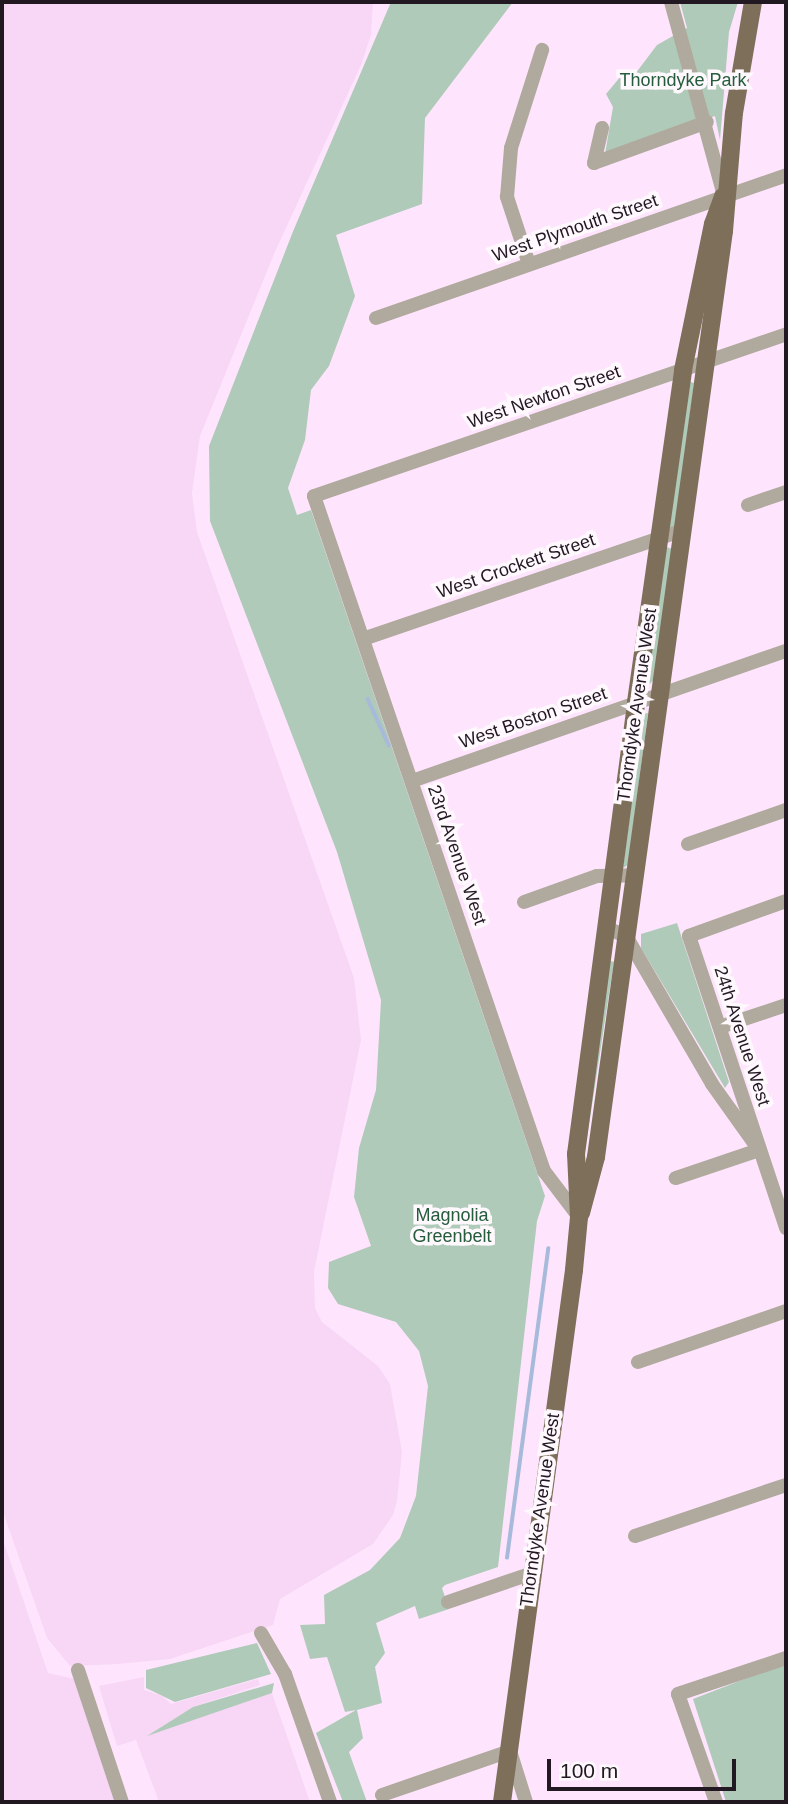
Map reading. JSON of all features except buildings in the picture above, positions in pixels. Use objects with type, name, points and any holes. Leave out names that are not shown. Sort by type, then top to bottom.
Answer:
[{"type":"main road","name":"Thorndyke Avenue West","points":[[502,1802],[579,1217],[596,1157],[636,875],[724,231],[723,197],[753,2]]},
{"type":"main road","name":"Thorndyke Avenue West","points":[[579,1217],[576,1154],[659,538],[683,370],[713,224],[723,197]]},
{"type":"street","points":[[671,2],[708,122],[723,197]]},
{"type":"street","points":[[529,264],[506,197],[511,148],[542,50]]},
{"type":"street","points":[[602,128],[594,163],[708,122]]},
{"type":"street","name":"West Plymouth Street","points":[[376,317],[786,175]]},
{"type":"street","name":"West Newton Street","points":[[314,496],[786,334]]},
{"type":"street","points":[[748,505],[786,492]]},
{"type":"street","name":"23rd Avenue West","points":[[314,496],[544,1171],[579,1217]]},
{"type":"street","name":"West Crockett Street","points":[[363,639],[683,530]]},
{"type":"street","name":"West Boston Street","points":[[412,781],[786,651]]},
{"type":"street","points":[[688,844],[786,810]]},
{"type":"street","points":[[524,902],[597,877],[636,875]]},
{"type":"street","name":"24th Avenue West","points":[[786,901],[689,936],[786,1228]]},
{"type":"street","points":[[607,928],[626,936],[712,1084],[760,1150],[676,1178]]},
{"type":"street","points":[[720,1027],[786,1005]]},
{"type":"street","points":[[638,1362],[786,1311]]},
{"type":"street","points":[[635,1536],[786,1485]]},
{"type":"street","points":[[448,1602],[530,1574]]},
{"type":"street","points":[[261,1633],[285,1674],[330,1802]]},
{"type":"street","points":[[716,1802],[678,1694],[786,1658]]},
{"type":"street","points":[[78,1670],[122,1802]]},
{"type":"street","points":[[382,1795],[509,1751],[526,1802]]},
{"type":"shaded area","points":[[2,2],[373,2],[371,35],[361,65],[274,254],[200,436],[192,493],[197,532],[354,978],[361,1040],[314,1272],[315,1308],[322,1322],[378,1366],[390,1384],[402,1452],[397,1501],[393,1515],[373,1544],[280,1599],[273,1625],[170,1659],[118,1664],[70,1666],[47,1638],[2,1509]]},
{"type":"shaded area","points":[[2,1537],[48,1673],[79,1680],[120,1802],[2,1802]]},
{"type":"shaded area","points":[[144,1677],[144,1690],[162,1696],[171,1704],[258,1679],[260,1685],[193,1707],[149,1735],[272,1693],[310,1802],[159,1802],[136,1740],[117,1746],[99,1686]]},
{"type":"green space","name":"Magnolia Greenbelt","points":[[391,2],[513,2],[425,118],[422,204],[336,235],[355,296],[329,366],[311,390],[305,440],[288,488],[297,515],[311,510],[545,1196],[537,1221],[498,1567],[445,1585],[442,1588],[449,1609],[419,1619],[415,1606],[376,1623],[385,1653],[375,1667],[382,1703],[357,1710],[363,1738],[349,1752],[367,1802],[343,1802],[316,1733],[356,1710],[345,1712],[327,1657],[310,1659],[300,1625],[325,1624],[324,1595],[370,1570],[400,1538],[416,1496],[428,1386],[419,1351],[396,1322],[338,1304],[328,1288],[329,1262],[371,1246],[354,1197],[359,1148],[376,1090],[381,1000],[337,852],[210,521],[209,446],[294,229]]},
{"type":"green space","name":"Thorndyke Park","points":[[680,2],[738,2],[729,32],[720,140],[715,116],[605,154],[613,107],[606,94],[621,76],[629,82],[657,45],[687,28]]},
{"type":"green space","points":[[688,381],[694,383],[675,528],[669,531]]},
{"type":"green space","points":[[664,546],[672,549],[654,680],[647,686]]},
{"type":"green space","points":[[648,713],[628,865],[623,868],[643,714]]},
{"type":"green space","points":[[677,923],[729,1082],[725,1088],[641,948],[641,934]]},
{"type":"green space","points":[[608,962],[614,962],[584,1157]]},
{"type":"green space","points":[[257,1643],[271,1674],[175,1702],[146,1688],[146,1670]]},
{"type":"green space","points":[[786,1663],[786,1802],[726,1802],[693,1699]]},
{"type":"green space","points":[[274,1683],[272,1693],[147,1736],[193,1707]]},
{"type":"waterway","points":[[368,699],[389,745]]},
{"type":"waterway","points":[[507,1558],[548,1249]]}]
